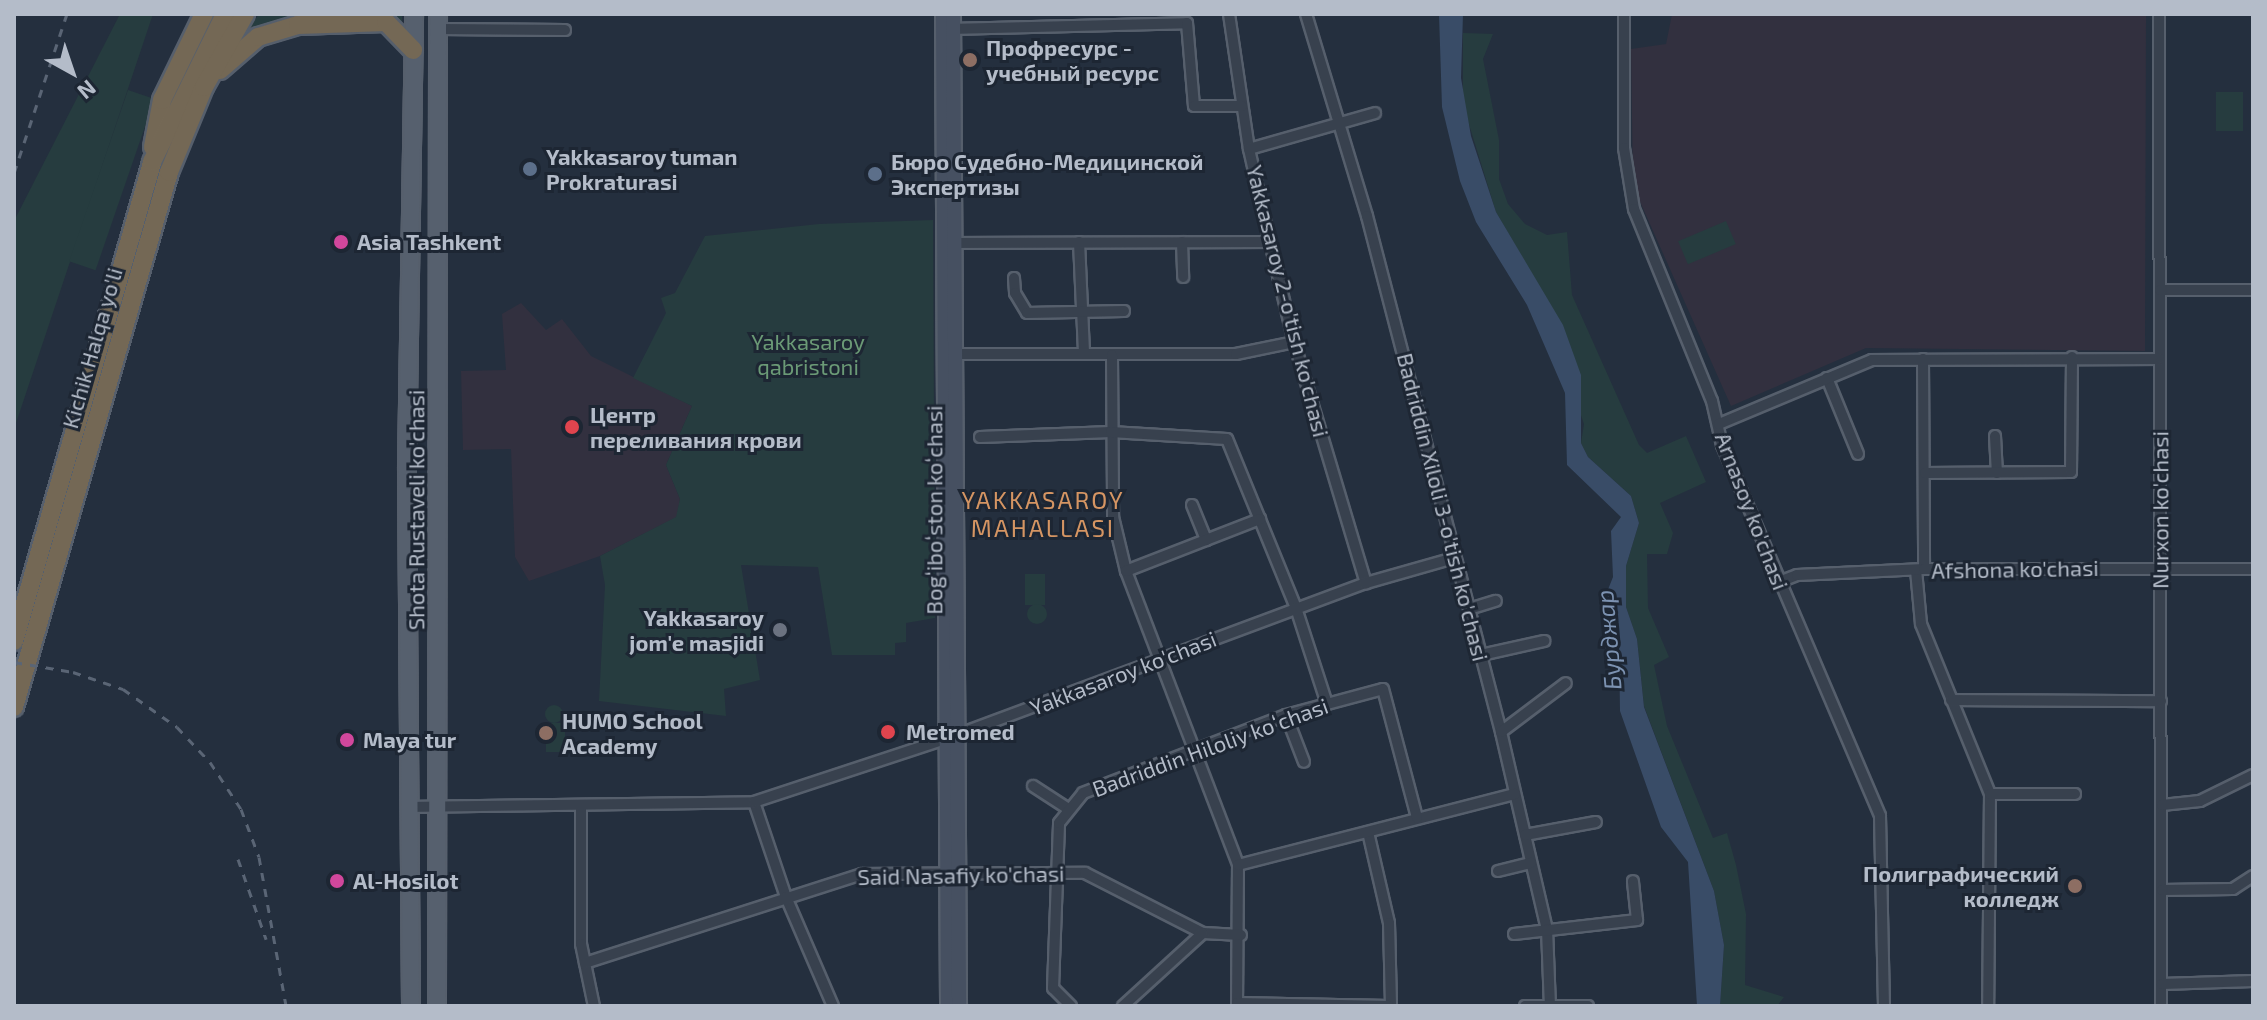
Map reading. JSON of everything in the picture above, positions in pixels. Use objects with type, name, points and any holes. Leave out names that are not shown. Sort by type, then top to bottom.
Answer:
[{"type":"highway","points":[[152,162],[162,100],[204,14]]},
{"type":"highway","name":"Kichik Halqa yo'li","points":[[14,641],[152,162],[225,14]]},
{"type":"highway","name":"Kichik Halqa yo'li","points":[[14,707],[169,172],[204,87],[245,14]]},
{"type":"highway","points":[[204,87],[258,37],[292,26],[386,22],[413,50]]},
{"type":"highway","points":[[87,379],[106,384]]},
{"type":"main road","name":"Shota Rustaveli ko'chasi","points":[[411,1006],[407,467],[414,14]]},
{"type":"main road","name":"Shota Rustaveli ko'chasi","points":[[437,1006],[438,21]]},
{"type":"street","name":"Yakkasaroy 2-o'tish ko'chasi","points":[[1229,14],[1249,149],[1294,342],[1366,583]]},
{"type":"street","name":"Badriddin Xiloli 3-o'tish ko'chasi","points":[[1306,14],[1367,216],[1501,732],[1547,929],[1550,1006]]},
{"type":"street","name":"Arnasoy ko'chasi","points":[[1624,14],[1628,190],[1719,424],[1722,445],[1880,816],[1884,1006]]},
{"type":"street","name":"Nurxon ko'chasi","points":[[2159,14],[2161,1006]]},
{"type":"street","points":[[438,21],[565,30]]},
{"type":"street","points":[[948,21],[1187,23],[1194,106],[1242,106]]},
{"type":"street","name":"Bogʻiboʻston koʻchasi","points":[[948,21],[954,243],[950,354]]},
{"type":"street","name":"Bogʻiboʻston koʻchasi","points":[[948,21],[952,737],[948,1006]]},
{"type":"street","points":[[1249,149],[1375,113]]},
{"type":"street","points":[[1079,242],[1084,354]]},
{"type":"street","points":[[1182,242],[1183,277]]},
{"type":"street","points":[[954,243],[1270,242]]},
{"type":"street","points":[[1014,278],[1015,293],[1027,313],[1124,311]]},
{"type":"street","points":[[2160,290],[2253,290]]},
{"type":"street","points":[[950,354],[1236,354],[1294,342]]},
{"type":"street","points":[[1112,355],[1113,517],[1126,571],[1238,865],[1241,935],[1237,1005],[1390,1006],[1389,923],[1368,832]]},
{"type":"street","points":[[1925,473],[2071,472],[2072,357]]},
{"type":"street","points":[[1923,359],[1925,473],[1918,615],[1990,794],[1988,1006]]},
{"type":"street","points":[[1719,424],[1872,360],[2159,359]]},
{"type":"street","points":[[1827,378],[1858,454]]},
{"type":"street","points":[[980,437],[1111,432],[1227,439],[1296,608],[1327,704]]},
{"type":"street","points":[[1995,436],[1997,473]]},
{"type":"street","points":[[1192,505],[1206,540]]},
{"type":"street","points":[[1126,571],[1260,519]]},
{"type":"street","name":"Yakkasaroy ko'chasi","points":[[410,807],[754,802],[952,737],[1366,583],[1454,558]]},
{"type":"street","name":"Afshona ko'chasi","points":[[1779,582],[1797,575],[1920,570],[2253,569]]},
{"type":"street","points":[[1469,609],[1496,601]]},
{"type":"street","points":[[1481,655],[1544,641]]},
{"type":"street","points":[[1501,732],[1566,683]]},
{"type":"street","name":"Badriddin Hiloliy koʻchasi","points":[[1071,1006],[1053,988],[1061,873],[1059,823],[1067,808],[1083,793],[1286,715],[1383,689],[1417,818]]},
{"type":"street","points":[[1951,700],[2161,701]]},
{"type":"street","points":[[1286,715],[1304,762]]},
{"type":"street","points":[[2162,805],[2200,801],[2253,775]]},
{"type":"street","points":[[1033,786],[1067,808]]},
{"type":"street","points":[[1238,865],[1515,794]]},
{"type":"street","points":[[1990,794],[2075,794]]},
{"type":"street","points":[[754,802],[786,897],[833,1006]]},
{"type":"street","points":[[581,805],[585,963],[594,1006]]},
{"type":"street","points":[[1525,835],[1596,822]]},
{"type":"street","points":[[1498,871],[1531,863]]},
{"type":"street","name":"Bogʻiboʻston koʻchasi","points":[[952,873],[959,1006]]},
{"type":"street","name":"Said Nasafiy ko'chasi","points":[[585,963],[862,874],[1085,873],[1203,933],[1241,935]]},
{"type":"street","points":[[2162,890],[2233,889],[2253,876]]},
{"type":"street","points":[[1514,934],[1637,920],[1633,881]]},
{"type":"street","points":[[1123,1006],[1203,933]]},
{"type":"street","points":[[2162,984],[2253,981]]},
{"type":"street","points":[[1525,1006],[1588,1006]]},
{"type":"shaded area","points":[[1672,14],[2146,14],[2145,351],[1866,348],[1731,406],[1633,186],[1631,49],[1666,44]]},
{"type":"shaded area","name":"Центр переливания крови","points":[[521,303],[546,330],[562,319],[591,356],[692,406],[666,465],[680,499],[677,517],[600,556],[529,581],[515,557],[511,449],[463,450],[461,371],[506,370],[502,314]]},
{"type":"green space","points":[[120,14],[153,14],[14,429],[14,221]]},
{"type":"green space","points":[[259,14],[402,14],[402,25],[309,17],[266,25],[242,39]]},
{"type":"green space","points":[[1463,33],[1493,34],[1483,59],[1499,140],[1499,179],[1508,204],[1525,224],[1547,235],[1567,232],[1572,295],[1639,445],[1647,453],[1686,436],[1706,482],[1660,503],[1673,533],[1667,554],[1647,554],[1648,608],[1669,657],[1654,665],[1667,726],[1713,838],[1727,833],[1746,914],[1745,985],[1784,997],[1777,1006],[1720,1006],[1724,945],[1714,891],[1644,706],[1637,639],[1626,607],[1626,566],[1639,523],[1631,496],[1588,457],[1581,443],[1584,424],[1532,274],[1496,212],[1463,105]]},
{"type":"green space","points":[[128,90],[154,99],[96,270],[69,261]]},
{"type":"green space","points":[[2216,92],[2243,92],[2243,131],[2216,131]]},
{"type":"green space","name":"Yakkasaroy qabristoni","points":[[933,220],[935,618],[906,623],[906,642],[895,643],[895,655],[832,655],[818,567],[741,565],[760,680],[724,689],[726,716],[599,701],[605,585],[600,556],[676,517],[680,499],[666,465],[692,406],[633,378],[666,313],[661,298],[675,293],[705,236],[819,224]]},
{"type":"green space","points":[[1726,221],[1736,244],[1688,264],[1678,241]]},
{"type":"green space","points":[[1025,574],[1045,574],[1045,605],[1025,605]]},
{"type":"green space","points":[[1033,604],[1041,604],[1047,614],[1041,624],[1033,624],[1027,618],[1027,610]]},
{"type":"green space","points":[[554,705],[563,714],[554,723],[545,714]]},
{"type":"green space","points":[[546,723],[565,723],[565,752],[546,752]]},
{"type":"water","name":"Бурджар","points":[[1439,14],[1463,14],[1461,78],[1471,136],[1496,212],[1563,325],[1581,375],[1581,443],[1588,457],[1631,496],[1639,523],[1626,566],[1626,607],[1637,639],[1644,707],[1714,891],[1724,945],[1720,1006],[1697,1006],[1688,862],[1661,827],[1620,711],[1619,646],[1607,592],[1613,577],[1611,531],[1621,517],[1567,465],[1565,393],[1527,305],[1476,222],[1460,181],[1442,107]]},
{"type":"railway","points":[[14,173],[67,14]]},
{"type":"railway","points":[[14,662],[73,672],[123,689],[177,727],[210,762],[241,809],[259,857],[286,1006]]},
{"type":"railway","points":[[238,859],[266,939]]},
{"type":"place","name":"Профресурс - учебный ресурс","points":[[970,60]]},
{"type":"place","name":"Yakkasaroy tuman Prokraturasi","points":[[530,169]]},
{"type":"place","name":"Бюро Судебно-Медицинской Экспертизы","points":[[875,174]]},
{"type":"place","name":"Asia Tashkent","points":[[341,242]]},
{"type":"place","name":"Центр переливания крови","points":[[572,427]]},
{"type":"place","name":"Yakkasaroy jom'e masjidi","points":[[780,630]]},
{"type":"place","name":"Metromed","points":[[888,732]]},
{"type":"place","name":"HUMO School Academy","points":[[546,733]]},
{"type":"place","name":"Maya tur","points":[[347,740]]},
{"type":"place","name":"Al-Hosilot","points":[[337,881]]},
{"type":"place","name":"Полиграфический колледж","points":[[2075,886]]},
{"type":"district","name":"YAKKASAROY MAHALLASI","points":[[1043,514]]}]
